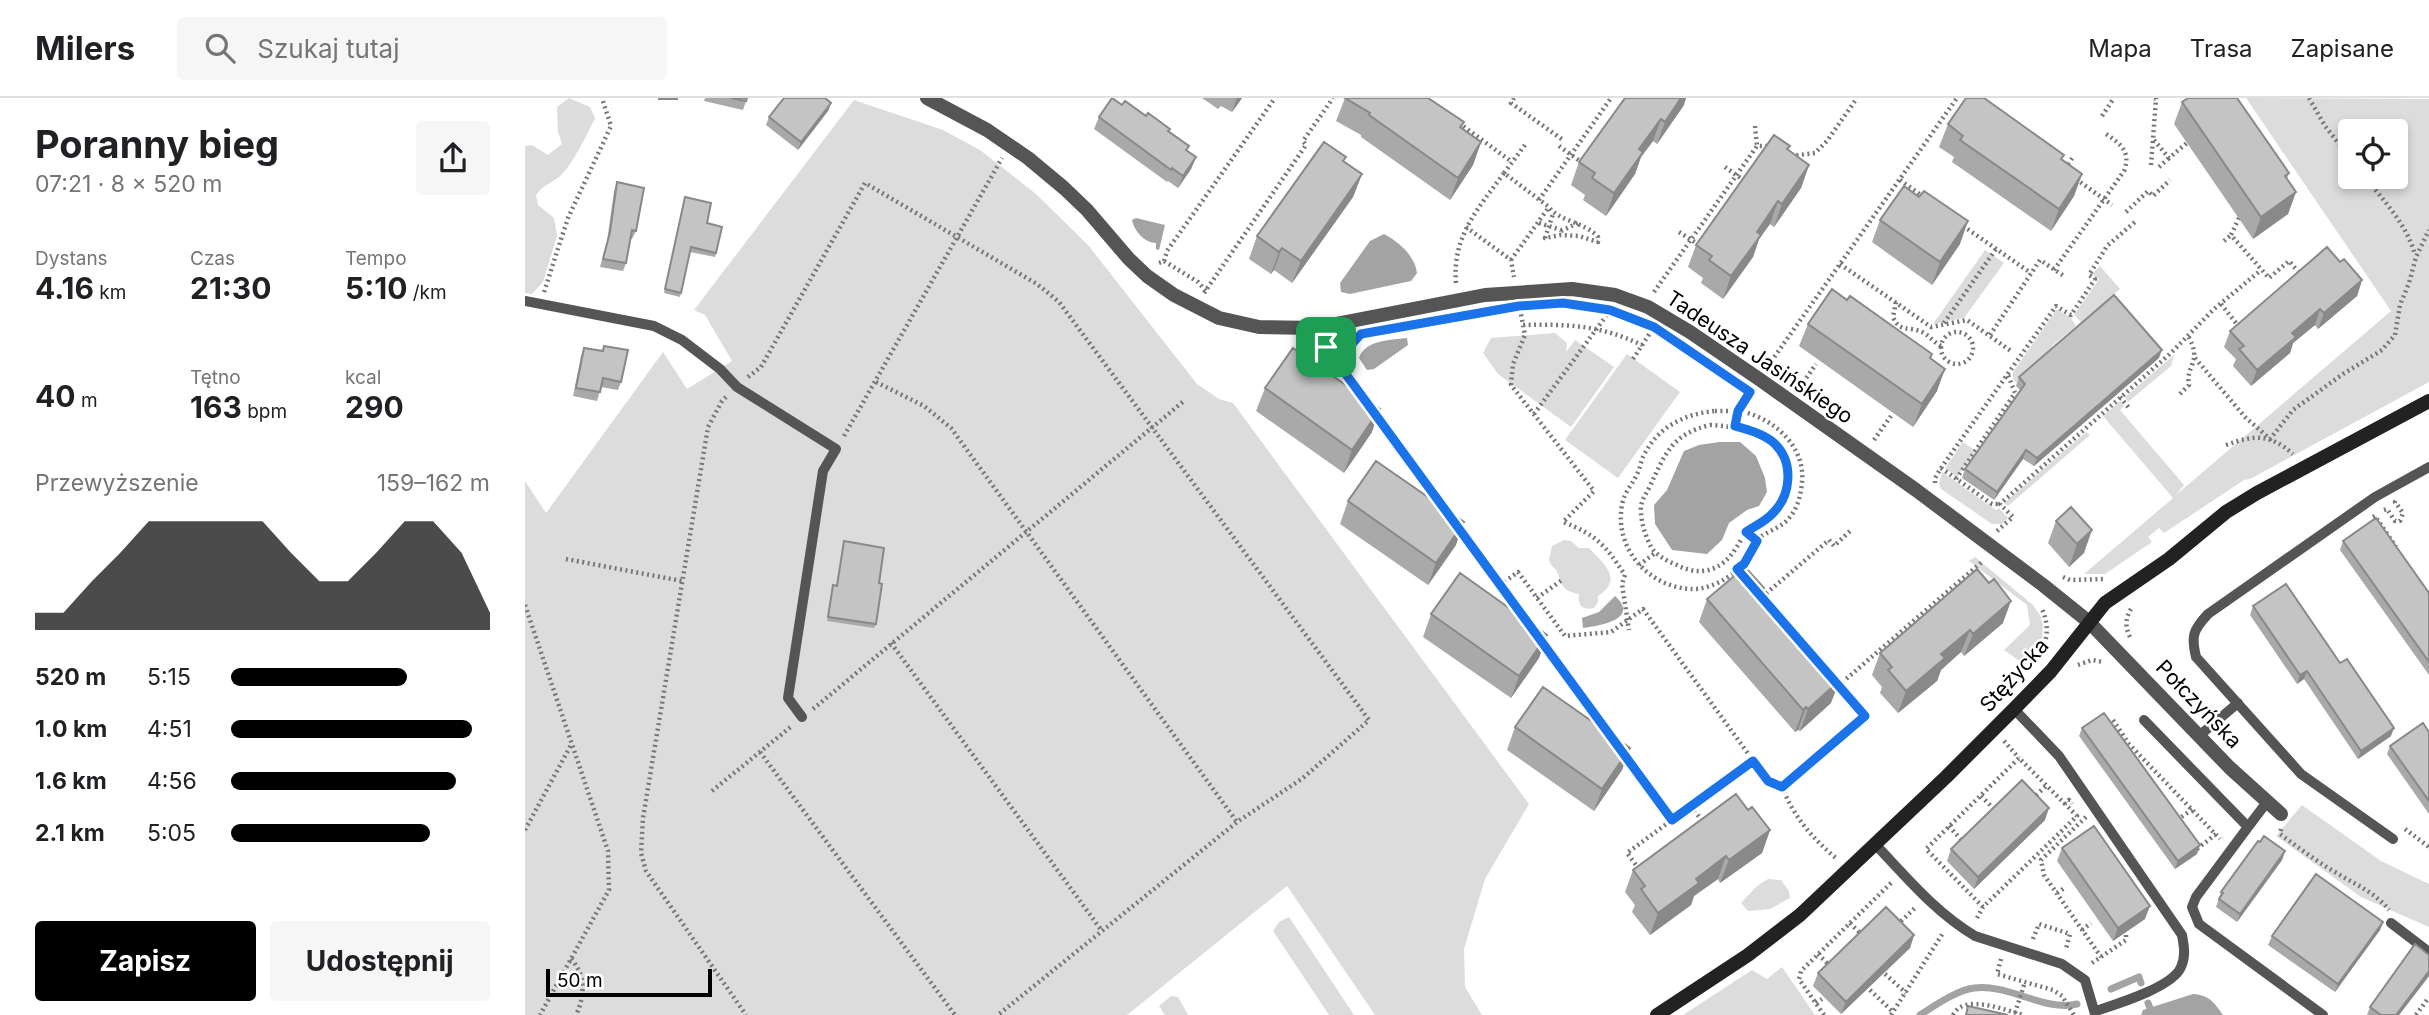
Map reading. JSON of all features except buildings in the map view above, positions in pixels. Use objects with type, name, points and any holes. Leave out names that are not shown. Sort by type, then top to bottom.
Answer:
[{"type":"street","name":"Tadeusza Jasińskiego","points":[[927,98],[987,130],[1028,158],[1072,195],[1147,276],[1174,295],[1219,318],[1259,327],[1315,328],[1485,295],[1572,289],[1615,295],[1648,307],[1759,379],[1916,490],[2089,622]]},
{"type":"street","name":"Stężycka","points":[[1657,1015],[1748,955],[1800,915],[2014,709],[2051,671],[2105,603],[2169,559],[2226,512],[2429,401]]},
{"type":"street","name":"Połczyńska","points":[[2089,622],[2281,814]]},
{"type":"lane","points":[[525,301],[654,326],[682,340],[720,369],[737,387],[836,449],[823,471],[788,698],[802,717]]},
{"type":"lane","points":[[2393,839],[2301,774],[2196,657],[2192,641],[2197,626],[2208,614],[2375,497],[2429,467]]},
{"type":"lane","points":[[2200,735],[2238,703]]},
{"type":"lane","points":[[1875,844],[1946,916],[1963,929],[1975,936],[2061,964],[2085,980],[2095,1013],[2170,981],[2181,969],[2185,953],[2182,935],[2059,756],[2014,709]]},
{"type":"lane","points":[[2144,720],[2248,827]]},
{"type":"lane","points":[[2267,802],[2196,897],[2192,907],[2199,924],[2323,1015]]},
{"type":"lane","points":[[2391,923],[2429,952]]},
{"type":"path","points":[[540,303],[568,218],[611,126],[602,98]]},
{"type":"path","points":[[1213,297],[1198,282],[1164,261],[1167,251],[1275,98]]},
{"type":"path","points":[[1205,290],[1306,145],[1303,141],[1333,98]]},
{"type":"path","points":[[1514,98],[1511,103],[1563,140]]},
{"type":"path","points":[[1539,200],[1611,98]]},
{"type":"path","points":[[1784,155],[1815,153],[1828,141],[1857,98]]},
{"type":"path","points":[[1766,369],[1957,98]]},
{"type":"path","points":[[2102,117],[2114,98]]},
{"type":"path","points":[[2151,166],[2154,98]]},
{"type":"path","points":[[2309,98],[2338,143]]},
{"type":"path","points":[[1458,122],[1512,162]]},
{"type":"path","points":[[1654,292],[1757,146],[1755,126]]},
{"type":"path","points":[[2054,270],[2125,171],[2126,152],[2121,144],[2106,134]]},
{"type":"path","points":[[2154,140],[2169,158]]},
{"type":"path","points":[[2159,167],[2187,143]]},
{"type":"path","points":[[1457,289],[1457,250],[1466,227],[1525,145]]},
{"type":"path","points":[[1559,146],[1584,164]]},
{"type":"path","points":[[1757,146],[1767,146],[1775,150]]},
{"type":"path","points":[[993,150],[1011,163]]},
{"type":"path","points":[[2073,157],[2064,170],[2112,205]]},
{"type":"path","points":[[836,449],[998,164]]},
{"type":"path","points":[[1725,167],[1747,183]]},
{"type":"path","points":[[1504,173],[1549,207],[1553,214],[1593,231],[1598,242],[1538,223]]},
{"type":"path","points":[[1900,180],[1932,203]]},
{"type":"path","points":[[2126,212],[2148,191],[2153,196],[2170,180]]},
{"type":"path","points":[[746,1015],[646,871],[641,853],[643,818],[708,427],[722,401],[761,367],[866,183],[1038,284],[1059,302],[1369,720],[1303,778],[1237,822],[999,1015]]},
{"type":"path","points":[[2374,189],[2413,244],[2416,257]]},
{"type":"path","points":[[1511,260],[1549,207]]},
{"type":"path","points":[[1553,214],[1545,238],[1578,223]]},
{"type":"path","points":[[1953,218],[2031,274]]},
{"type":"path","points":[[2224,242],[2231,235],[2239,218]]},
{"type":"path","points":[[1935,488],[1935,478],[1941,468],[2056,306],[2070,315],[2095,279],[2089,275],[2107,246],[2136,221]]},
{"type":"path","points":[[1466,227],[1511,260],[1513,269]]},
{"type":"path","points":[[2270,439],[2293,410],[2382,350],[2395,335],[2400,304],[2416,257],[2429,230]]},
{"type":"path","points":[[1679,232],[1702,246]]},
{"type":"path","points":[[2231,235],[2269,278],[2289,261],[2303,278]]},
{"type":"path","points":[[1943,324],[1996,249]]},
{"type":"path","points":[[1990,335],[2040,260],[2064,276]]},
{"type":"path","points":[[1840,264],[1931,327],[1967,320],[2011,351]]},
{"type":"path","points":[[1941,468],[1992,504],[2000,504],[2172,352],[2187,334],[2262,270]]},
{"type":"path","points":[[1896,302],[1893,317],[1898,326],[1917,330],[1941,345]]},
{"type":"path","points":[[2221,304],[2242,330]]},
{"type":"path","points":[[1519,306],[1529,306]]},
{"type":"path","points":[[1597,308],[1621,314]]},
{"type":"path","points":[[1534,414],[1610,310]]},
{"type":"path","points":[[1961,331],[1967,320]]},
{"type":"path","points":[[1643,323],[1662,331]]},
{"type":"path","points":[[1917,330],[1925,323]]},
{"type":"path","points":[[1523,325],[1566,324],[1597,327],[1642,345],[1633,359]]},
{"type":"path","points":[[1961,331],[1973,342],[1973,352],[1967,361],[1957,364],[1943,356],[1941,345],[1942,340],[1950,333],[1961,331]]},
{"type":"path","points":[[1326,347],[1351,345],[1361,334]]},
{"type":"path","points":[[2180,394],[2189,385],[2195,358],[2195,347],[2187,334]]},
{"type":"path","points":[[1525,335],[1513,364],[1511,384],[1594,491],[1563,523],[1589,532],[1607,548],[1625,575],[1622,584],[1629,630]]},
{"type":"path","points":[[1317,342],[1326,347],[1532,630]]},
{"type":"path","points":[[2195,358],[2245,417],[2296,457]]},
{"type":"path","points":[[1797,391],[1817,364]]},
{"type":"path","points":[[1338,381],[1344,373]]},
{"type":"path","points":[[1956,479],[2015,393],[2008,375]]},
{"type":"path","points":[[876,382],[924,406],[951,428],[1237,822]]},
{"type":"path","points":[[1735,426],[1738,411],[1750,392],[1739,384]]},
{"type":"path","points":[[2120,397],[2129,408]]},
{"type":"path","points":[[712,791],[1184,401]]},
{"type":"path","points":[[1738,411],[1772,425],[1795,448],[1802,461],[1801,495],[1790,517],[1757,541],[1744,564],[1722,580],[1693,589],[1668,584],[1655,578],[1639,565],[1623,538],[1621,506],[1625,492],[1654,438],[1664,429],[1692,415],[1738,411]]},
{"type":"path","points":[[1872,443],[1891,416]]},
{"type":"path","points":[[1710,425],[1735,426],[1775,443],[1785,459],[1788,472],[1786,495],[1773,513],[1746,532],[1735,551],[1721,564],[1704,573],[1687,570],[1655,553],[1643,525],[1640,509],[1643,498],[1665,455],[1680,437],[1693,429],[1710,425]]},
{"type":"path","points":[[2226,445],[2248,437],[2270,439]]},
{"type":"path","points":[[1419,498],[1428,487]]},
{"type":"path","points":[[1996,532],[2013,517],[2000,504]]},
{"type":"path","points":[[2339,522],[2352,532],[2375,516],[2398,549]]},
{"type":"path","points":[[1761,597],[1829,540],[1834,546],[1850,531]]},
{"type":"path","points":[[1746,532],[1757,541]]},
{"type":"path","points":[[1639,565],[1655,553]]},
{"type":"path","points":[[1977,555],[1994,568]]},
{"type":"path","points":[[566,559],[682,581]]},
{"type":"path","points":[[1838,686],[1984,560]]},
{"type":"path","points":[[1737,569],[1745,579]]},
{"type":"path","points":[[1500,585],[1518,572],[1565,636],[1611,632],[1643,609],[1768,781],[1782,787],[1790,808],[1813,839],[1849,869]]},
{"type":"path","points":[[1537,598],[1562,580]]},
{"type":"path","points":[[1753,588],[1768,605]]},
{"type":"path","points":[[1942,597],[1948,604]]},
{"type":"path","points":[[1501,610],[1510,599]]},
{"type":"path","points":[[2136,643],[2126,628],[2127,615],[2143,600]]},
{"type":"path","points":[[2036,658],[2047,642],[2047,623],[2043,609],[2038,604]]},
{"type":"path","points":[[525,605],[608,851],[609,890],[540,1015]]},
{"type":"path","points":[[1540,640],[1672,820]]},
{"type":"path","points":[[891,643],[1102,931]]},
{"type":"path","points":[[1881,649],[1888,656]]},
{"type":"path","points":[[1782,787],[1865,716],[1828,674]]},
{"type":"path","points":[[1586,724],[1594,713]]},
{"type":"path","points":[[2106,723],[2113,720],[2132,746],[2231,849]]},
{"type":"path","points":[[1977,918],[1983,907],[2077,816],[2068,803],[2004,741]]},
{"type":"path","points":[[525,830],[572,744]]},
{"type":"path","points":[[2124,752],[2132,746]]},
{"type":"path","points":[[760,752],[955,1015]]},
{"type":"path","points":[[1983,907],[1926,849],[2019,758]]},
{"type":"path","points":[[1644,876],[1627,853],[1753,761]]},
{"type":"path","points":[[2149,775],[2155,770]]},
{"type":"path","points":[[2029,802],[2047,785]]},
{"type":"path","points":[[2163,789],[2169,786]]},
{"type":"path","points":[[1981,796],[1994,809]]},
{"type":"path","points":[[1691,806],[1707,828]]},
{"type":"path","points":[[2177,820],[2193,809]]},
{"type":"path","points":[[2281,814],[2280,834],[2382,902],[2390,912],[2391,923]]},
{"type":"path","points":[[2101,818],[2085,817],[2041,860],[2044,875],[2101,957]]},
{"type":"path","points":[[1949,826],[1962,841]]},
{"type":"path","points":[[2197,849],[2216,834]]},
{"type":"path","points":[[2061,840],[2069,850]]},
{"type":"path","points":[[2057,893],[2066,887]]},
{"type":"path","points":[[1824,1015],[1799,979],[1801,971],[1886,888]]},
{"type":"path","points":[[1895,928],[1917,906]]},
{"type":"path","points":[[1968,912],[1987,922]]},
{"type":"path","points":[[1850,923],[1861,934]]},
{"type":"path","points":[[2082,930],[2091,923]]},
{"type":"path","points":[[2025,936],[2034,939],[2039,924],[2070,934],[2066,949],[2074,954]]},
{"type":"path","points":[[1870,990],[1892,1014],[1943,936],[1943,929]]},
{"type":"path","points":[[2092,963],[2126,940],[2126,933]]},
{"type":"path","points":[[1818,954],[1829,965]]},
{"type":"path","points":[[570,958],[580,969],[583,1000],[576,1015]]},
{"type":"path","points":[[2083,959],[2092,963],[2097,972]]},
{"type":"path","points":[[1885,974],[1906,993]]},
{"type":"path","points":[[2015,1013],[2024,984]]},
{"type":"path","points":[[2063,996],[2074,1015]]},
{"type":"path","points":[[2416,1015],[2429,997]]},
{"type":"path","points":[[1816,1003],[1822,999]]},
{"type":"path","points":[[1953,1015],[1961,1005],[1967,1003],[2024,1015]]},
{"type":"path","points":[[1992,1015],[1994,1008]]},
{"type":"shaded area","points":[[569,98],[590,107],[595,118],[569,166],[536,195],[538,205],[554,218],[557,236],[543,282],[532,294],[525,293],[525,146],[532,145],[548,155],[562,144],[558,132],[557,107]]},
{"type":"shaded area","points":[[2246,98],[2429,99],[2429,382],[2244,480],[2164,533],[2159,528],[2148,537],[2152,542],[2105,574],[2084,574],[2173,498],[2103,416],[2120,401],[2124,406],[2120,410],[2184,485],[2176,495],[2391,311]]},
{"type":"shaded area","points":[[854,100],[943,130],[980,150],[1036,194],[1088,245],[1197,384],[1219,399],[1233,403],[1529,804],[1485,879],[1464,949],[1465,987],[1482,1015],[1375,1015],[1287,886],[1127,1015],[525,1015],[525,481],[546,513],[663,352],[687,389],[732,361],[705,315],[694,310]]},
{"type":"shaded area","points":[[1136,218],[1165,225],[1159,250],[1156,249],[1156,243],[1144,239],[1138,232],[1132,220]]},
{"type":"shaded area","points":[[1384,234],[1405,250],[1417,273],[1411,281],[1350,294],[1341,292],[1340,283],[1370,241]]},
{"type":"shaded area","points":[[1985,250],[2004,263],[1964,318],[1933,324]]},
{"type":"shaded area","points":[[2100,266],[2120,289],[2081,322],[2074,315],[2099,279],[2092,274]]},
{"type":"shaded area","points":[[2057,309],[2071,318],[2076,326],[2016,383],[2013,372]]},
{"type":"shaded area","points":[[1555,333],[1567,343],[1566,352],[1575,340],[1614,367],[1571,427],[1498,374],[1483,353],[1491,338]]},
{"type":"shaded area","points":[[1407,338],[1408,345],[1374,369],[1367,370],[1359,358],[1372,344]]},
{"type":"shaded area","points":[[1627,354],[1680,392],[1618,478],[1565,440]]},
{"type":"shaded area","points":[[2174,355],[2171,366],[2128,402],[2125,397]]},
{"type":"shaded area","points":[[2086,432],[2090,435],[2008,506],[2004,503]]},
{"type":"shaded area","points":[[1719,442],[1740,442],[1756,456],[1765,478],[1767,492],[1759,506],[1747,510],[1729,523],[1722,540],[1707,554],[1672,550],[1655,524],[1654,505],[1667,490],[1684,451]]},
{"type":"shaded area","points":[[1963,442],[1976,451],[1957,477],[1945,468]]},
{"type":"shaded area","points":[[1942,472],[1996,510],[1999,508],[2008,518],[2002,524],[1992,524],[1941,489],[1939,484]]},
{"type":"shaded area","points":[[1564,540],[1571,541],[1579,548],[1589,548],[1609,571],[1610,583],[1598,596],[1594,608],[1587,609],[1582,606],[1579,594],[1565,588],[1549,561],[1552,546]]},
{"type":"shaded area","points":[[1975,557],[2033,605],[2041,617],[2042,641],[2025,665],[2004,650],[2030,625],[2027,605],[1969,561]]},
{"type":"shaded area","points":[[1615,596],[1622,604],[1623,611],[1620,616],[1607,623],[1583,628],[1582,618],[1599,612]]},
{"type":"shaded area","points":[[2302,805],[2381,861],[2429,884],[2429,927],[2361,897],[2276,836]]},
{"type":"shaded area","points":[[1768,879],[1781,880],[1789,891],[1790,898],[1770,909],[1748,911],[1741,903]]},
{"type":"shaded area","points":[[1289,917],[1354,1015],[1329,1015],[1273,931],[1279,922]]},
{"type":"shaded area","points":[[1782,967],[1815,1015],[1683,1015],[1752,970],[1767,979]]},
{"type":"shaded area","points":[[2193,994],[2211,1000],[2223,1015],[2141,1015],[2143,1010]]},
{"type":"shaded area","points":[[1171,996],[1178,997],[1188,1015],[1165,1015],[1159,1006]]},
{"type":"waterway","points":[[2111,989],[2139,977],[2141,983]]},
{"type":"waterway","points":[[1920,1015],[1953,995],[1974,988],[2000,990],[2052,1004],[2077,1004]]},
{"type":"waterway","points":[[2148,1003],[2150,1008]]},
{"type":"route","points":[[1563,303],[1610,310],[1662,331],[1750,392],[1738,411],[1735,426],[1775,443],[1785,459],[1788,472],[1786,495],[1773,513],[1746,532],[1757,541],[1744,564],[1737,569],[1865,716],[1782,787],[1768,781],[1753,761],[1672,820],[1326,347],[1351,345],[1361,334],[1519,306],[1563,303]]}]
